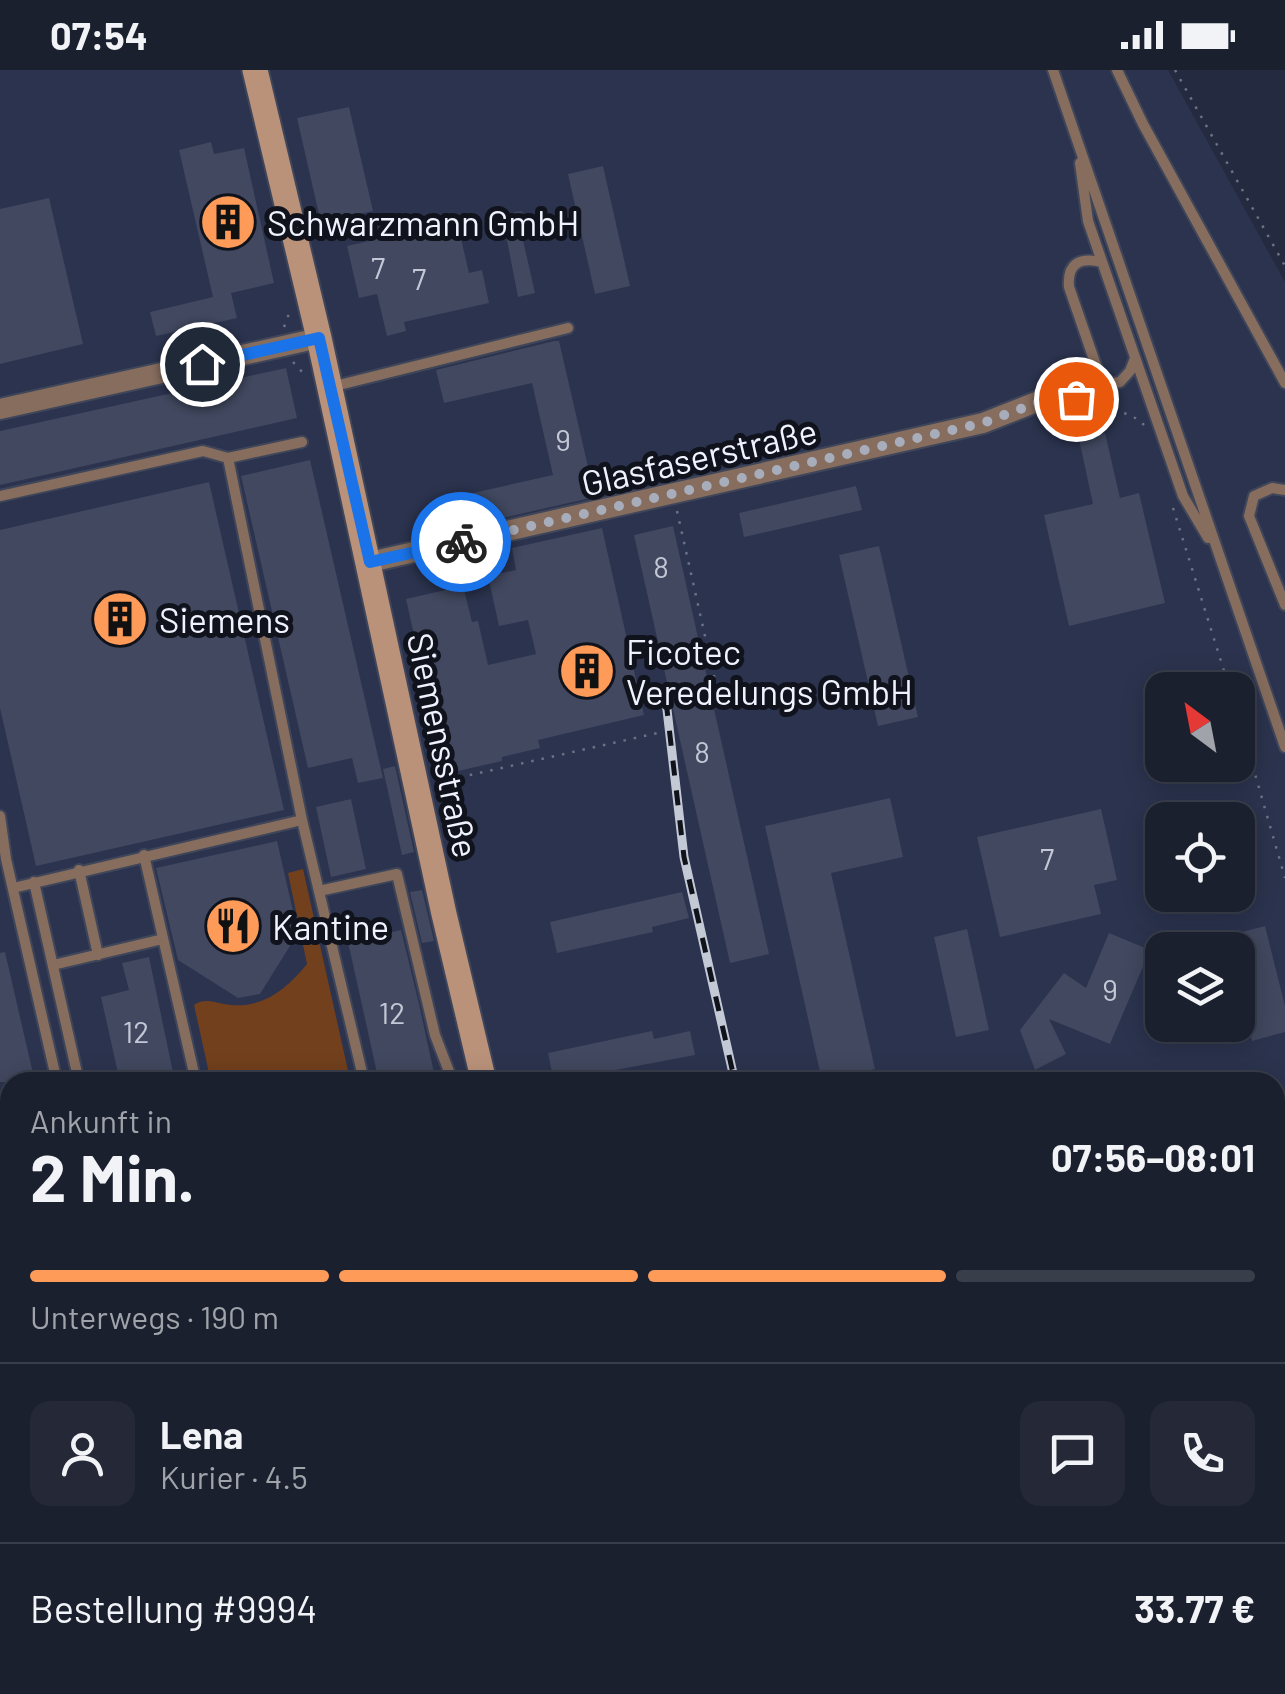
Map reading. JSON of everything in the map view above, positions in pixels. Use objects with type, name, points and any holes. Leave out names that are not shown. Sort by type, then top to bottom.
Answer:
[{"type":"street","name":"Siemensstraße","points":[[255,70],[370,562],[482,1072]]},
{"type":"street","points":[[0,409],[319,338]]},
{"type":"street","name":"Glasfaserstraße","points":[[370,562],[983,423],[1039,402]]},
{"type":"lane","points":[[1053,70],[1285,747]]},
{"type":"lane","points":[[1117,70],[1285,383]]},
{"type":"lane","points":[[1076,137],[1088,221],[1183,496],[1220,559]]},
{"type":"lane","points":[[1099,386],[1100,374],[1068,287],[1068,275],[1079,261],[1089,258],[1102,262]]},
{"type":"lane","points":[[330,388],[568,328]]},
{"type":"lane","points":[[1039,402],[1076,399],[1099,386],[1120,382],[1135,357]]},
{"type":"lane","points":[[0,496],[203,451],[228,458],[302,442]]},
{"type":"lane","points":[[228,458],[302,820],[362,1072]]},
{"type":"lane","points":[[1285,490],[1272,488],[1254,496],[1249,516],[1285,606]]},
{"type":"lane","points":[[0,816],[3,860],[13,888],[55,1072]]},
{"type":"lane","points":[[13,888],[302,820]]},
{"type":"lane","points":[[144,855],[194,1072]]},
{"type":"lane","points":[[79,870],[98,954]]},
{"type":"lane","points":[[319,892],[397,874],[435,1036],[449,1072]]},
{"type":"lane","points":[[34,882],[77,1072]]},
{"type":"lane","points":[[53,965],[163,939]]},
{"type":"path","points":[[1175,70],[1285,266]]},
{"type":"path","points":[[279,331],[290,316],[290,304]]},
{"type":"path","points":[[1039,402],[1068,416],[1099,411],[1132,415],[1142,422],[1152,439]]},
{"type":"path","points":[[1168,493],[1224,672]]},
{"type":"path","points":[[673,496],[716,685]]},
{"type":"path","points":[[418,787],[662,732]]},
{"type":"path","points":[[1255,774],[1285,878]]},
{"type":"shaded area","points":[[0,70],[1168,70],[1285,282],[1285,1072],[0,1072]]},
{"type":"shaded area","points":[[303,869],[348,1072],[209,1072],[194,1005],[205,1001],[237,1005],[261,1001],[281,990],[307,964],[288,873]]},
{"type":"building","points":[[349,107],[373,211],[321,223],[297,118]]},
{"type":"building","name":"Schwarzmann GmbH","points":[[211,142],[214,154],[244,148],[274,283],[231,293],[237,318],[156,336],[150,312],[213,297],[179,150]]},
{"type":"building","points":[[603,166],[630,286],[595,294],[568,174]]},
{"type":"building","points":[[49,198],[83,344],[0,364],[0,209]]},
{"type":"building","points":[[522,211],[525,226],[520,227],[535,293],[518,297],[502,215]]},
{"type":"building","points":[[457,221],[469,273],[482,270],[489,303],[404,322],[406,331],[387,336],[377,294],[359,298],[347,246]]},
{"type":"building","points":[[559,341],[595,497],[471,525],[464,495],[553,475],[532,383],[444,403],[436,370]]},
{"type":"building","points":[[286,368],[297,418],[0,485],[0,431]]},
{"type":"building","points":[[1105,433],[1120,498],[1139,493],[1165,603],[1069,626],[1044,515],[1093,504],[1079,439]]},
{"type":"building","name":"Siemens","points":[[310,460],[383,778],[358,783],[352,758],[308,768],[241,476]]},
{"type":"building","name":"Siemens","points":[[209,482],[284,810],[36,866],[0,708],[0,530]]},
{"type":"building","points":[[856,486],[862,510],[744,537],[739,513]]},
{"type":"building","points":[[673,526],[769,954],[730,963],[634,535]]},
{"type":"building","points":[[602,528],[644,715],[538,740],[540,748],[445,774],[406,599],[463,586],[472,622],[478,621],[488,665],[536,654],[528,620],[499,626],[488,576],[516,570],[512,548]]},
{"type":"building","points":[[879,546],[918,717],[878,726],[839,555]]},
{"type":"building","points":[[395,766],[414,852],[402,855],[383,769]]},
{"type":"building","points":[[890,798],[903,857],[831,873],[875,1069],[820,1072],[765,826]]},
{"type":"building","points":[[351,799],[366,869],[331,877],[316,807]]},
{"type":"building","points":[[1101,809],[1117,880],[1094,885],[1101,914],[1000,937],[977,837]]},
{"type":"building","name":"Kantine","points":[[277,841],[298,933],[260,994],[238,998],[178,960],[156,868]]},
{"type":"building","points":[[422,890],[434,941],[422,943],[410,892]]},
{"type":"building","points":[[682,892],[689,918],[652,927],[653,932],[557,953],[550,922]]},
{"type":"building","points":[[1265,926],[1285,1006],[1285,1032],[1255,1040],[1255,932],[1242,932]]},
{"type":"building","points":[[967,929],[989,1030],[956,1037],[934,937]]},
{"type":"building","points":[[401,930],[434,1072],[377,1072],[348,942]]},
{"type":"building","points":[[1109,933],[1145,948],[1145,962],[1110,1044],[1049,1019],[1066,1054],[1035,1070],[1020,1030],[1064,973],[1086,988]]},
{"type":"building","points":[[5,952],[33,1072],[0,1072],[0,953]]},
{"type":"building","points":[[149,957],[173,1072],[118,1072],[101,997],[129,990],[122,963]]},
{"type":"building","points":[[652,1031],[654,1039],[690,1031],[695,1055],[605,1072],[552,1072],[548,1053]]},
{"type":"railway","points":[[666,701],[684,857],[733,1072]]},
{"type":"way so far","points":[[461,542],[983,423],[1039,402],[1076,399]]},
{"type":"place","name":"Schwarzmann GmbH","points":[[228,222]]},
{"type":"place","name":"Siemens","points":[[120,619]]},
{"type":"place","name":"Ficotec Veredelungs GmbH","points":[[587,671]]},
{"type":"place","name":"Kantine","points":[[233,926]]},
{"type":"route","points":[[202,364],[319,338],[370,562],[461,542]]}]
